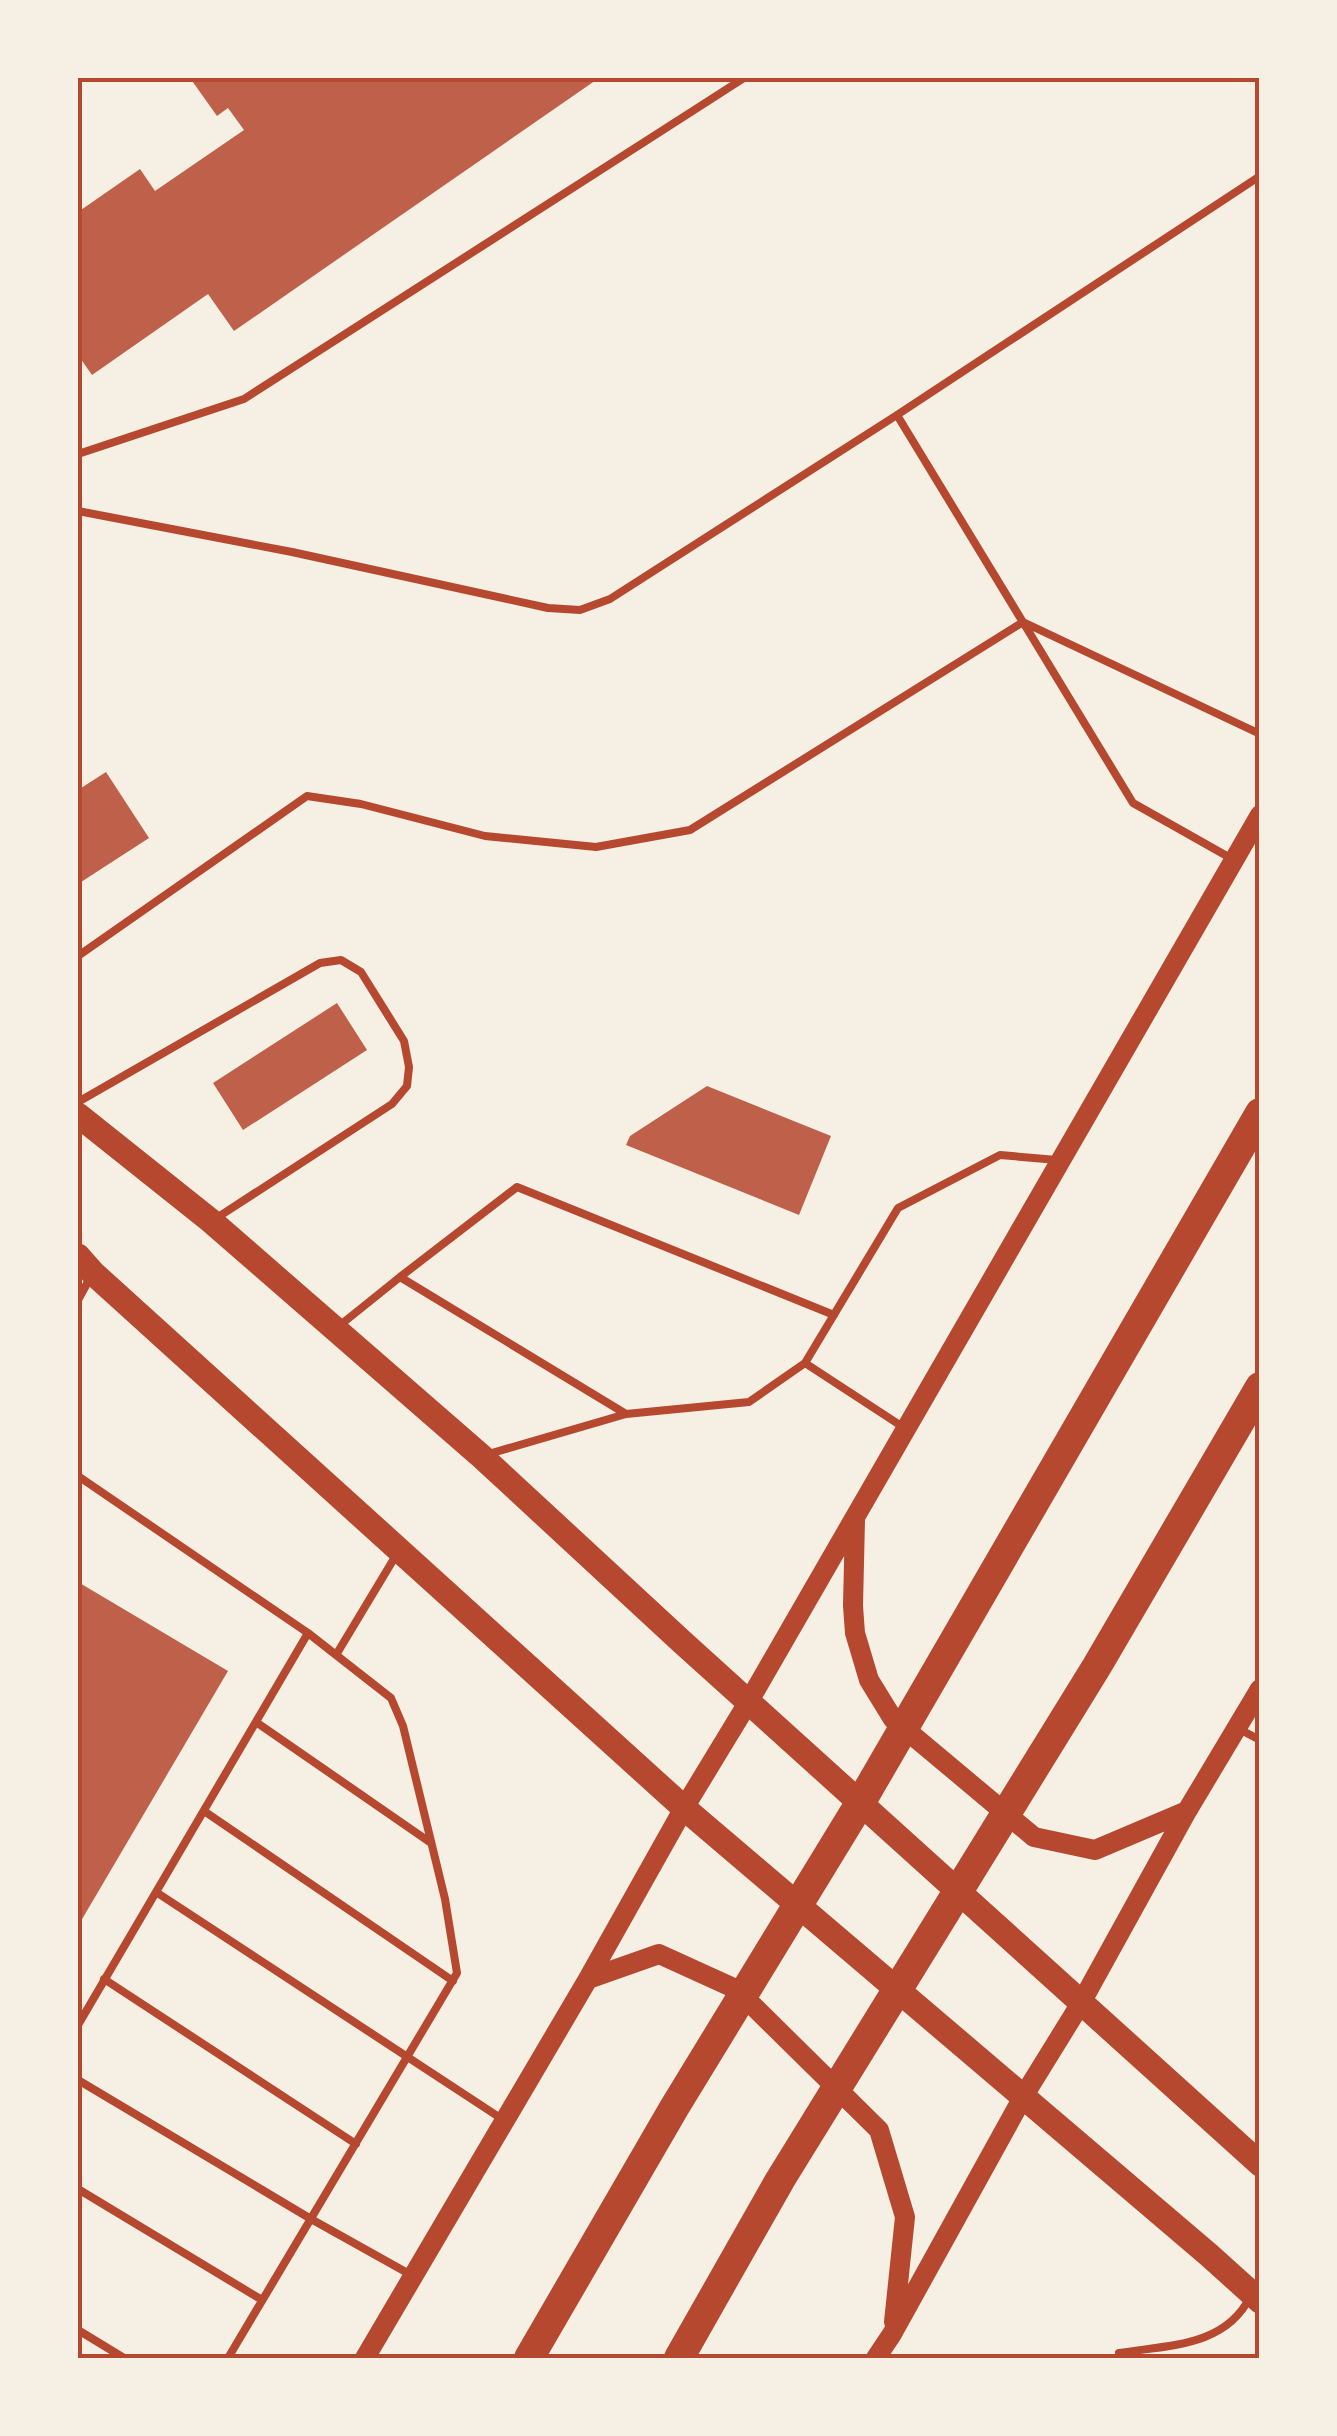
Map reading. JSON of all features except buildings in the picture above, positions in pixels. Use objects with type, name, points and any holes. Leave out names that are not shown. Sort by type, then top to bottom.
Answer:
[{"type":"highway","points":[[529,2358],[674,2108],[862,1800],[1260,1113]]},
{"type":"highway","points":[[679,2358],[780,2180],[1097,1666],[1260,1388]]},
{"type":"main road","points":[[366,2358],[1260,815]]},
{"type":"main road","points":[[78,1114],[211,1221],[481,1456],[1260,2164]]},
{"type":"main road","points":[[85,1264],[684,1808],[1256,2297]]},
{"type":"main road","points":[[855,1518],[855,1633],[869,1680],[893,1719],[1034,1838],[1094,1850],[1187,1812]]},
{"type":"main road","points":[[876,2358],[1260,1689]]},
{"type":"main road","points":[[588,1979],[660,1954],[736,1989],[879,2130],[906,2217],[892,2334]]},
{"type":"lane","points":[[78,454],[244,399],[744,78]]},
{"type":"lane","points":[[78,511],[292,552],[548,608],[580,610],[610,600],[1260,176]]},
{"type":"lane","points":[[897,415],[1132,803],[1234,860]]},
{"type":"lane","points":[[1023,622],[1260,734]]},
{"type":"lane","points":[[78,956],[307,796],[361,804],[486,836],[596,846],[690,830],[1023,622]]},
{"type":"lane","points":[[78,1102],[320,963],[342,960],[361,972],[404,1040],[409,1068],[407,1086],[392,1104],[211,1221]]},
{"type":"lane","points":[[481,1456],[626,1414],[750,1402],[805,1363],[898,1208],[1000,1155],[1061,1160]]},
{"type":"lane","points":[[335,1329],[517,1187],[834,1315]]},
{"type":"lane","points":[[78,1300],[85,1264]]},
{"type":"lane","points":[[400,1277],[626,1414]]},
{"type":"lane","points":[[805,1363],[907,1429]]},
{"type":"lane","points":[[78,1476],[308,1633],[391,1698],[404,1726],[445,1899],[458,1973],[228,2358]]},
{"type":"lane","points":[[336,1655],[399,1550]]},
{"type":"lane","points":[[78,2025],[308,1633]]},
{"type":"lane","points":[[256,1722],[432,1843]]},
{"type":"lane","points":[[1236,1728],[1260,1740]]},
{"type":"lane","points":[[204,1811],[453,1981]]},
{"type":"lane","points":[[156,1892],[506,2122]]},
{"type":"lane","points":[[104,1980],[356,2144]]},
{"type":"lane","points":[[78,2080],[412,2276]]},
{"type":"lane","points":[[78,2189],[262,2300]]},
{"type":"lane","points":[[1120,2358],[1119,2353],[1206,2338],[1238,2316],[1256,2297]]},
{"type":"lane","points":[[78,2330],[124,2358]]}]
